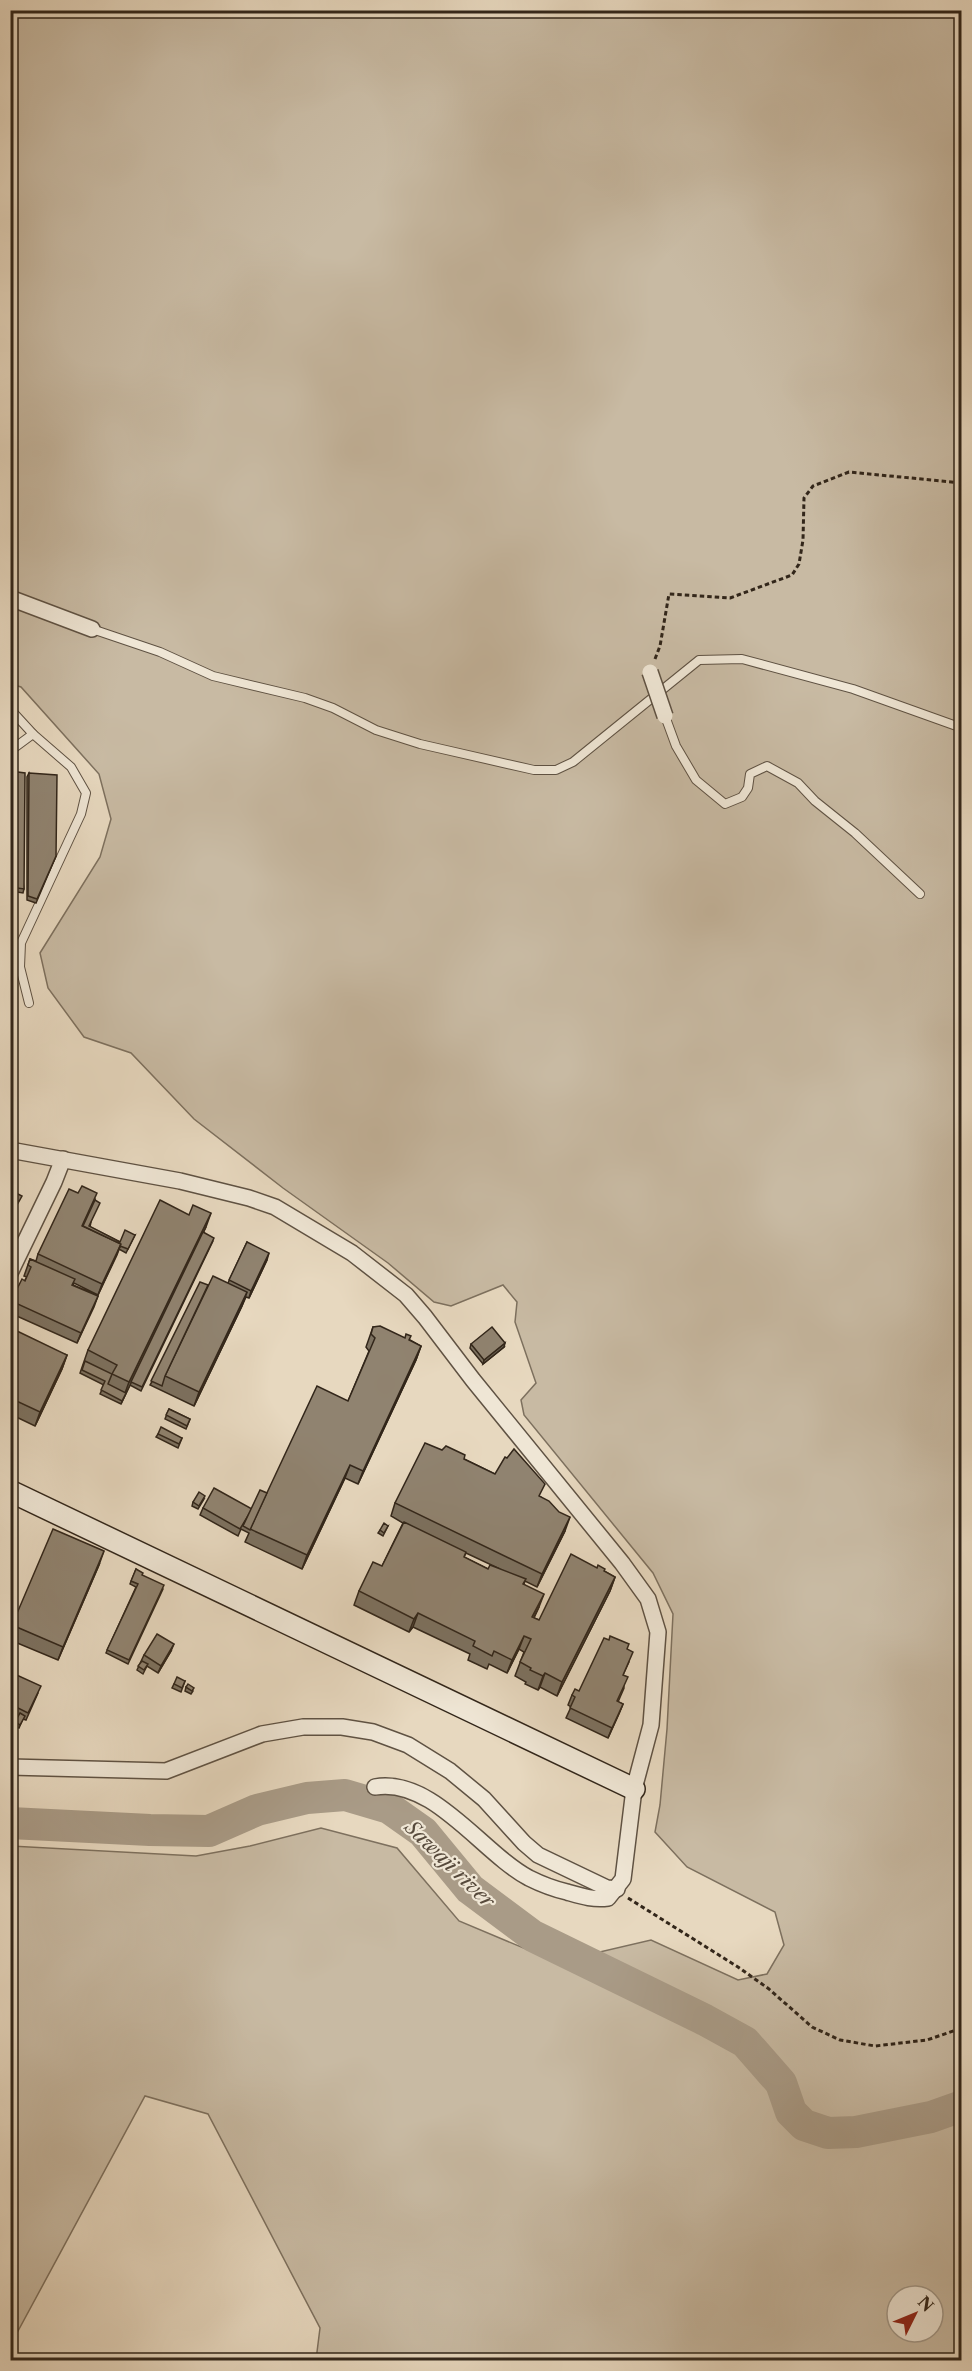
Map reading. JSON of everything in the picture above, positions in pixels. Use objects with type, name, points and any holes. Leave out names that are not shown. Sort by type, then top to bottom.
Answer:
[{"type":"street","points":[[10,598],[92,628]]},
{"type":"street","points":[[650,672],[665,716]]},
{"type":"street","points":[[10,1150],[180,1181],[249,1198],[275,1207],[352,1253],[406,1295],[622,1563],[648,1599],[658,1632],[651,1725],[634,1789],[623,1879],[608,1898],[595,1900],[555,1889],[528,1878],[416,1791],[387,1785],[375,1786]]},
{"type":"street","points":[[10,1273],[63,1159]]},
{"type":"street","points":[[10,1491],[634,1789]]},
{"type":"street","points":[[10,1767],[166,1771],[262,1734],[303,1727],[342,1727],[373,1732],[408,1745],[450,1771],[484,1799],[538,1855],[607,1888],[617,1889]]},
{"type":"lane","points":[[92,628],[160,652],[213,676],[305,698],[333,708],[376,730],[420,744],[534,770],[556,770],[573,762],[699,660],[742,659],[853,689],[962,728]]},
{"type":"lane","points":[[10,709],[33,734],[70,767],[86,793],[81,814],[21,943],[20,967],[29,1003]]},
{"type":"lane","points":[[665,716],[676,746],[696,780],[724,804],[742,797],[748,788],[750,774],[767,766],[798,783],[815,801],[855,833],[920,894]]},
{"type":"lane","points":[[10,751],[33,734]]},
{"type":"lane","points":[[10,954],[20,953]]},
{"type":"path","points":[[650,672],[660,646],[669,594],[730,598],[792,575],[799,564],[804,498],[813,486],[849,472],[962,483]]},
{"type":"path","points":[[617,1889],[638,1906],[677,1927],[738,1967],[769,1989],[812,2027],[840,2040],[875,2046],[927,2040],[962,2028]]},
{"type":"shaded area","points":[[11,11],[961,11],[961,2360],[316,2360],[320,2328],[208,2114],[145,2096],[11,2344],[11,1846],[196,1856],[250,1846],[321,1828],[397,1848],[459,1921],[557,1962],[651,1940],[738,1980],[767,1974],[784,1945],[775,1912],[687,1867],[655,1832],[660,1805],[667,1729],[673,1614],[653,1573],[524,1415],[521,1400],[536,1383],[515,1322],[517,1302],[503,1285],[451,1306],[434,1302],[388,1263],[283,1188],[194,1119],[131,1053],[84,1037],[48,988],[40,953],[100,857],[111,819],[99,774],[21,687],[11,684]]},
{"type":"building","points":[[10,771],[25,773],[24,889],[11,887],[10,901]]},
{"type":"building","points":[[29,773],[57,775],[56,856],[37,899],[28,896]]},
{"type":"building","points":[[82,1186],[97,1193],[82,1226],[121,1244],[102,1284],[38,1254],[69,1189],[78,1193]]},
{"type":"building","points":[[16,1193],[22,1196],[17,1205],[18,1201],[13,1198]]},
{"type":"building","points":[[10,1197],[18,1201],[10,1217]]},
{"type":"building","points":[[95,1200],[100,1203],[89,1226],[120,1242],[125,1230],[135,1235],[128,1249],[83,1226]]},
{"type":"building","points":[[160,1200],[189,1215],[193,1205],[211,1213],[129,1382],[112,1374],[117,1365],[88,1350]]},
{"type":"building","points":[[203,1232],[214,1238],[142,1387],[131,1382]]},
{"type":"building","points":[[247,1242],[269,1253],[251,1291],[229,1280]]},
{"type":"building","points":[[30,1259],[75,1279],[72,1285],[98,1296],[81,1333],[11,1301],[22,1279],[25,1281],[31,1267],[28,1265]]},
{"type":"building","points":[[213,1276],[247,1292],[199,1392],[165,1376]]},
{"type":"building","points":[[200,1282],[208,1285],[162,1386],[151,1381]]},
{"type":"building","points":[[380,1326],[405,1338],[406,1334],[411,1336],[409,1340],[421,1346],[363,1471],[350,1465],[307,1555],[250,1529],[317,1386],[348,1401],[375,1338],[371,1334],[373,1327]]},
{"type":"building","points":[[492,1327],[505,1343],[484,1360],[471,1344]]},
{"type":"building","points":[[17,1331],[67,1355],[40,1412],[10,1398],[10,1336],[14,1338]]},
{"type":"building","points":[[85,1361],[112,1374],[108,1384],[126,1393],[122,1401],[101,1390],[105,1381],[82,1370]]},
{"type":"building","points":[[169,1409],[190,1419],[187,1426],[166,1415]]},
{"type":"building","points":[[161,1427],[182,1438],[179,1444],[158,1434]]},
{"type":"building","points":[[425,1443],[442,1450],[446,1446],[465,1455],[464,1459],[495,1474],[505,1457],[507,1458],[514,1449],[545,1484],[539,1496],[549,1501],[559,1512],[570,1517],[542,1574],[395,1503]]},
{"type":"building","points":[[214,1488],[252,1509],[240,1529],[203,1508]]},
{"type":"building","points":[[260,1490],[267,1493],[250,1530],[243,1526]]},
{"type":"building","points":[[199,1492],[205,1496],[199,1506],[193,1502]]},
{"type":"building","points":[[404,1522],[466,1552],[464,1557],[488,1569],[490,1565],[526,1579],[523,1584],[544,1594],[532,1617],[539,1620],[571,1554],[597,1568],[598,1565],[615,1577],[562,1682],[545,1673],[543,1676],[530,1670],[531,1668],[520,1662],[531,1639],[524,1636],[512,1660],[494,1651],[492,1656],[473,1646],[475,1641],[418,1613],[414,1619],[359,1591],[373,1562],[382,1566]]},
{"type":"building","points":[[384,1523],[388,1526],[384,1533],[380,1530]]},
{"type":"building","points":[[53,1529],[104,1551],[63,1647],[12,1625]]},
{"type":"building","points":[[136,1569],[143,1573],[142,1575],[164,1585],[129,1660],[107,1650],[138,1584],[131,1581]]},
{"type":"building","points":[[157,1634],[174,1644],[161,1666],[144,1655]]},
{"type":"building","points":[[610,1636],[629,1644],[627,1649],[633,1652],[623,1675],[628,1677],[617,1701],[623,1704],[612,1728],[570,1708],[575,1697],[572,1695],[575,1689],[579,1691],[604,1638],[609,1640]]},
{"type":"building","points":[[142,1661],[148,1664],[144,1670],[138,1666]]},
{"type":"building","points":[[10,1672],[41,1686],[28,1713],[14,1706],[10,1712]]},
{"type":"building","points":[[177,1677],[185,1681],[182,1688],[174,1684]]},
{"type":"building","points":[[188,1684],[194,1688],[192,1691],[186,1687]]},
{"type":"building","points":[[20,1713],[25,1716],[20,1725],[15,1722]]},
{"type":"waterway","name":"Sawaji river","points":[[10,1823],[209,1831],[257,1810],[307,1798],[345,1795],[389,1808],[423,1832],[470,1889],[533,1936],[745,2042],[781,2083],[791,2112],[804,2125],[828,2133],[856,2132],[931,2117],[962,2106]]}]
